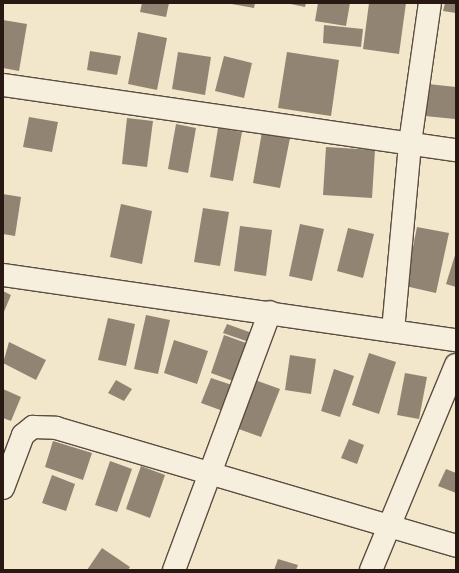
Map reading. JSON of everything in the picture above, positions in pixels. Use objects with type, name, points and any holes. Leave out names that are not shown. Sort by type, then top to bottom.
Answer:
[{"type":"street","points":[[393,331],[410,143],[430,3]]},
{"type":"street","points":[[3,85],[456,150]]},
{"type":"street","points":[[3,275],[270,312],[456,340]]},
{"type":"street","points":[[174,570],[270,312]]},
{"type":"street","points":[[371,570],[456,365]]},
{"type":"street","points":[[3,488],[23,435],[33,427],[56,428],[210,472],[456,546]]},
{"type":"building","points":[[142,3],[169,3],[166,17],[140,12]]},
{"type":"building","points":[[226,3],[255,3],[254,8]]},
{"type":"building","points":[[286,3],[306,3],[305,7]]},
{"type":"building","points":[[318,3],[350,3],[346,26],[315,21]]},
{"type":"building","points":[[369,3],[406,3],[399,54],[363,49]]},
{"type":"building","points":[[445,3],[456,3],[456,13],[443,11]]},
{"type":"building","points":[[3,20],[27,24],[19,71],[3,68]]},
{"type":"building","points":[[324,25],[363,29],[361,47],[323,43]]},
{"type":"building","points":[[138,32],[167,38],[157,90],[128,84]]},
{"type":"building","points":[[90,51],[121,56],[117,75],[87,70]]},
{"type":"building","points":[[178,52],[211,57],[205,95],[172,89]]},
{"type":"building","points":[[287,52],[339,60],[331,116],[278,108]]},
{"type":"building","points":[[224,56],[252,63],[244,98],[215,91]]},
{"type":"building","points":[[428,84],[456,87],[455,119],[425,116]]},
{"type":"building","points":[[29,117],[58,122],[52,152],[23,147]]},
{"type":"building","points":[[127,118],[153,121],[147,167],[122,164]]},
{"type":"building","points":[[176,124],[196,128],[188,173],[168,169]]},
{"type":"building","points":[[218,128],[242,132],[233,181],[210,177]]},
{"type":"building","points":[[262,132],[290,138],[280,188],[253,183]]},
{"type":"building","points":[[326,147],[375,150],[372,198],[323,195]]},
{"type":"building","points":[[3,194],[21,197],[15,236],[3,234]]},
{"type":"building","points":[[121,204],[152,211],[142,264],[110,257]]},
{"type":"building","points":[[203,208],[229,212],[220,266],[194,262]]},
{"type":"building","points":[[300,224],[324,229],[312,281],[289,276]]},
{"type":"building","points":[[240,226],[272,230],[266,276],[234,271]]},
{"type":"building","points":[[417,227],[449,233],[436,293],[405,286]]},
{"type":"building","points":[[348,228],[374,234],[363,278],[337,271]]},
{"type":"building","points":[[456,252],[456,287],[446,284]]},
{"type":"building","points":[[3,291],[11,295],[3,314]]},
{"type":"building","points":[[146,315],[170,320],[158,374],[134,369]]},
{"type":"building","points":[[108,318],[135,324],[126,366],[98,360]]},
{"type":"building","points":[[227,324],[252,333],[249,342],[223,333]]},
{"type":"building","points":[[224,335],[246,343],[233,381],[211,373]]},
{"type":"building","points":[[174,340],[208,351],[197,384],[164,373]]},
{"type":"building","points":[[9,342],[46,360],[36,380],[3,363]]},
{"type":"building","points":[[369,353],[396,362],[379,414],[352,405]]},
{"type":"building","points":[[290,355],[316,359],[311,394],[285,390]]},
{"type":"building","points":[[334,369],[354,376],[340,417],[321,411]]},
{"type":"building","points":[[405,373],[427,377],[419,419],[397,415]]},
{"type":"building","points":[[211,378],[232,385],[223,411],[201,403]]},
{"type":"building","points":[[116,380],[132,389],[124,401],[108,393]]},
{"type":"building","points":[[255,380],[280,389],[261,437],[236,428]]},
{"type":"building","points":[[3,389],[21,397],[11,421],[3,418]]},
{"type":"building","points":[[349,439],[364,445],[357,464],[341,458]]},
{"type":"building","points":[[53,441],[92,453],[83,480],[45,467]]},
{"type":"building","points":[[110,461],[132,469],[117,512],[95,505]]},
{"type":"building","points":[[141,466],[165,475],[150,518],[126,509]]},
{"type":"building","points":[[446,469],[456,473],[456,493],[438,486]]},
{"type":"building","points":[[52,475],[75,484],[66,511],[42,503]]},
{"type":"building","points":[[102,548],[130,567],[128,570],[87,570]]},
{"type":"building","points":[[278,559],[298,565],[296,570],[274,570]]}]
